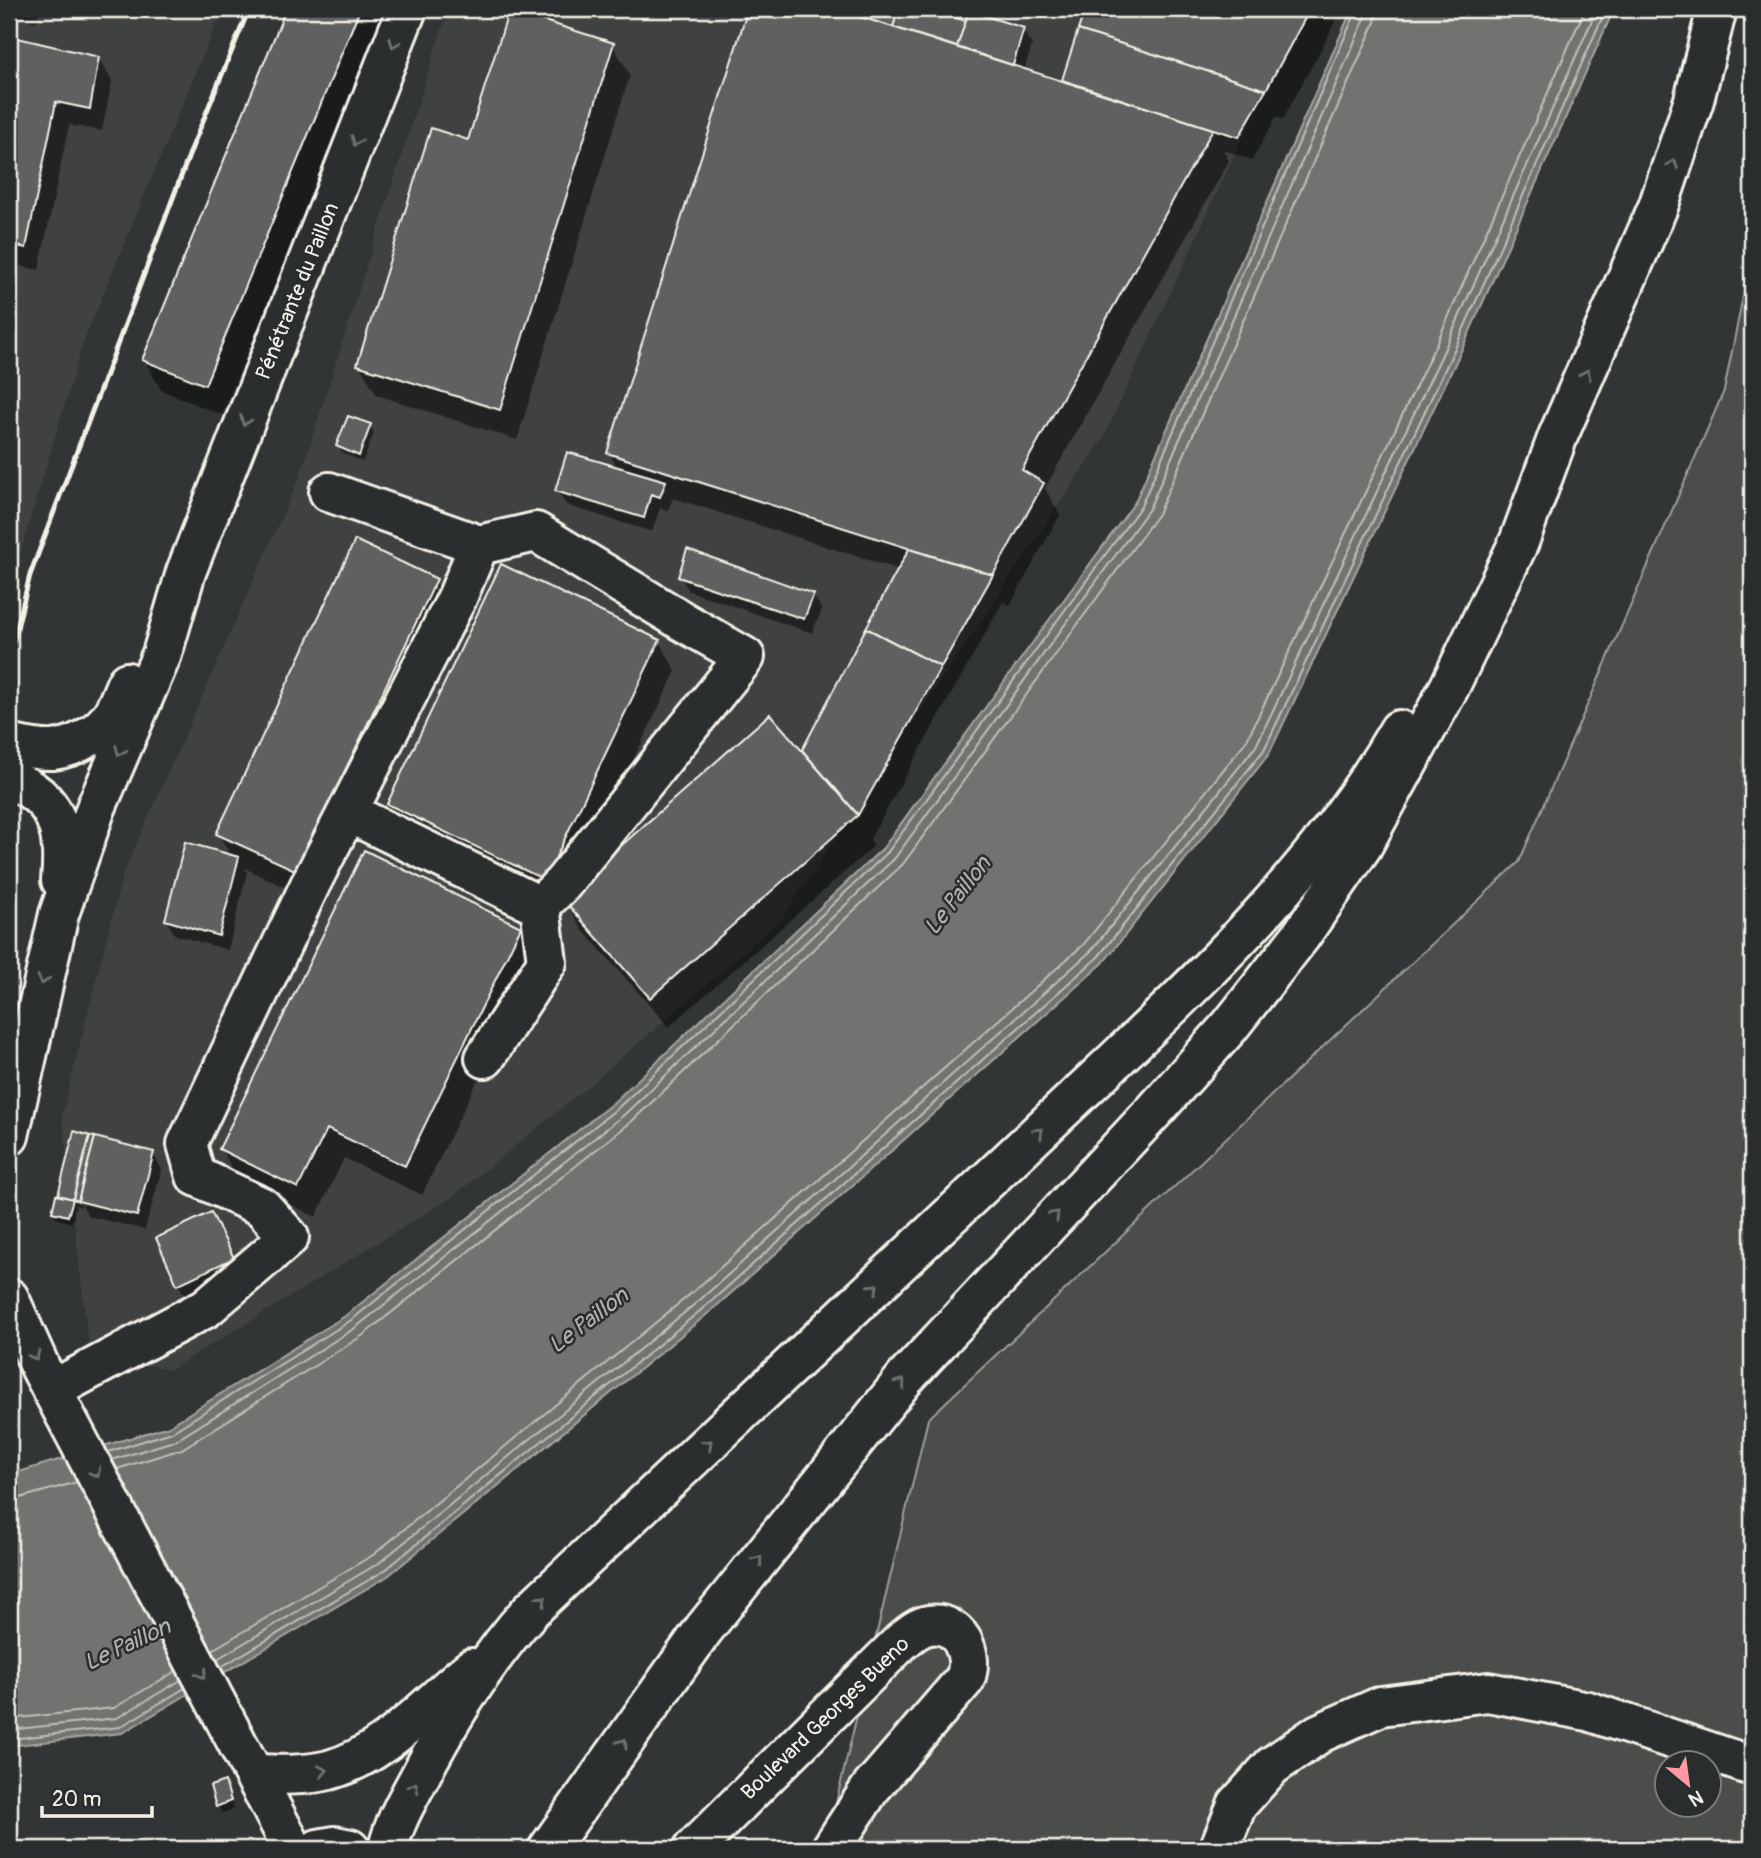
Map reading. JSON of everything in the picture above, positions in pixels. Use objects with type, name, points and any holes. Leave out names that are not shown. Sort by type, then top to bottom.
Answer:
[{"type":"main road","name":"Pénétrante du Paillon","points":[[186,572],[407,9]]},
{"type":"main road","points":[[548,1849],[704,1629],[899,1386],[947,1331],[1196,1065],[1277,968],[1363,845],[1450,686],[1519,542],[1558,436],[1658,207],[1694,100],[1717,9]]},
{"type":"main road","points":[[388,1849],[395,1825],[449,1723],[496,1650],[531,1610],[1190,988],[1247,932],[1303,869],[1383,758],[1430,678],[1502,529],[1558,436]]},
{"type":"main road","points":[[329,492],[479,545],[537,532],[745,657],[564,883],[540,906]]},
{"type":"main road","points":[[58,1401],[206,1308],[289,1237],[262,1207],[196,1177],[187,1144],[311,883],[457,598],[479,545]]},
{"type":"main road","points":[[23,747],[54,750],[75,744],[104,724],[113,713],[144,640],[186,572]]},
{"type":"main road","points":[[9,1136],[59,914],[96,808],[162,654],[186,572]]},
{"type":"main road","points":[[18,783],[47,803],[59,825],[62,839],[62,874],[59,914]]},
{"type":"main road","points":[[349,813],[540,906]]},
{"type":"main road","points":[[485,1058],[547,962],[540,906]]},
{"type":"main road","points":[[9,1298],[58,1401],[293,1849]]},
{"type":"main road","name":"Boulevard Georges Bueno","points":[[693,1849],[915,1630],[927,1625],[951,1628],[964,1645],[970,1660],[965,1679],[870,1789],[831,1849]]},
{"type":"main road","points":[[255,1774],[287,1775],[327,1771],[364,1755],[401,1730],[442,1692],[496,1650]]},
{"type":"main road","points":[[1219,1849],[1237,1805],[1272,1766],[1320,1733],[1381,1706],[1488,1692],[1588,1712],[1752,1766]]},
{"type":"main road","points":[[318,1849],[335,1846],[349,1849]]},
{"type":"shaded area","points":[[9,9],[222,9],[83,343],[9,591]]},
{"type":"shaded area","points":[[451,9],[1302,9],[1104,437],[781,920],[590,1085],[451,1198],[170,1370],[89,1349],[62,1115],[123,874],[300,476],[441,31]]},
{"type":"shaded area","points":[[1752,251],[1752,1849],[825,1849],[928,1419],[1519,862],[1724,391]]},
{"type":"water","name":"Le Paillon","points":[[1352,9],[1614,9],[1462,349],[1269,754],[1103,963],[711,1311],[388,1576],[122,1733],[9,1746],[9,1475],[169,1426],[345,1316],[614,1102],[883,848],[1135,502]]},
{"type":"building","points":[[286,9],[360,9],[205,385],[142,360]]},
{"type":"building","points":[[748,9],[836,9],[1213,129],[1022,470],[1044,483],[993,575],[607,453]]},
{"type":"building","points":[[836,9],[899,9],[893,27]]},
{"type":"building","points":[[899,9],[927,9],[966,21],[957,47],[893,27]]},
{"type":"building","points":[[1085,9],[1310,9],[1266,90],[1078,30]]},
{"type":"building","points":[[509,10],[614,43],[500,410],[357,365],[431,128],[468,140]]},
{"type":"building","points":[[969,11],[1024,28],[1013,65],[957,47]]},
{"type":"building","points":[[1078,30],[1266,90],[1239,137],[1213,129],[1062,80]]},
{"type":"building","points":[[9,36],[99,57],[90,109],[56,102],[26,248],[9,244]]},
{"type":"building","points":[[348,416],[371,424],[359,456],[336,446]]},
{"type":"building","points":[[567,452],[666,481],[660,497],[651,494],[644,518],[555,491]]},
{"type":"building","points":[[355,540],[437,579],[297,871],[216,834]]},
{"type":"building","points":[[687,549],[814,594],[804,619],[678,577]]},
{"type":"building","points":[[909,549],[993,575],[941,667],[866,628]]},
{"type":"building","points":[[501,564],[660,640],[545,880],[387,804]]},
{"type":"building","points":[[866,628],[941,667],[858,815],[802,750]]},
{"type":"building","points":[[770,714],[858,815],[650,998],[562,898]]},
{"type":"building","points":[[185,842],[239,857],[219,936],[165,920]]},
{"type":"building","points":[[364,850],[521,927],[405,1166],[327,1129],[298,1188],[219,1149]]},
{"type":"building","points":[[74,1131],[90,1136],[73,1199],[58,1195]]},
{"type":"building","points":[[90,1136],[95,1137],[78,1201],[73,1199]]},
{"type":"building","points":[[95,1137],[154,1152],[137,1216],[78,1201]]},
{"type":"building","points":[[56,1195],[73,1199],[68,1216],[52,1212]]},
{"type":"building","points":[[211,1212],[234,1258],[177,1285],[156,1238]]},
{"type":"building","points":[[225,1781],[231,1801],[216,1807],[210,1786]]},
{"type":"railway","points":[[9,660],[30,575],[193,145],[249,9]]}]
